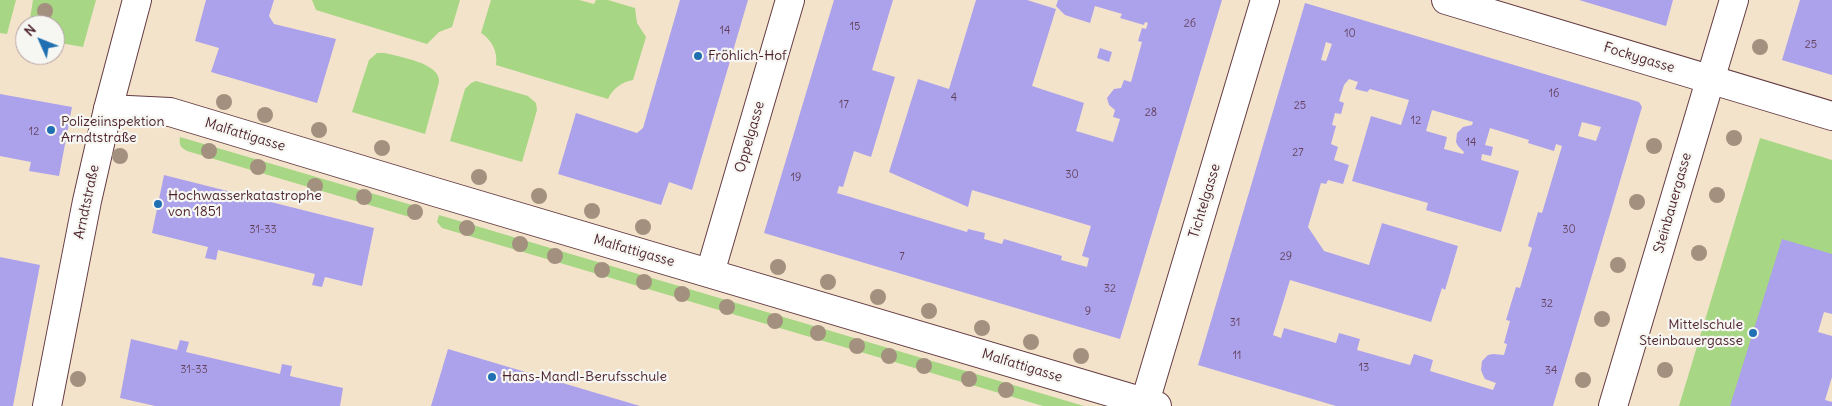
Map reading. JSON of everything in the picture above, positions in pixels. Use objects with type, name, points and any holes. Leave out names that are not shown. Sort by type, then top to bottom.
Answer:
[{"type":"street","name":"Arndtstraße","points":[[47,406],[87,201],[108,110],[137,0]]},
{"type":"street","name":"Oppelgasse","points":[[710,273],[790,0]]},
{"type":"street","name":"Tichtelgasse","points":[[1151,404],[1265,0]]},
{"type":"street","name":"Fockygasse","points":[[1446,0],[1832,116]]},
{"type":"street","name":"Steinbauergasse","points":[[1613,406],[1734,0]]},
{"type":"street","name":"Malfattigasse","points":[[108,110],[170,112],[1151,404]]},
{"type":"green space","points":[[0,0],[16,0],[7,34],[0,33]]},
{"type":"green space","points":[[33,0],[96,0],[83,47],[65,44],[65,15],[31,15]]},
{"type":"green space","points":[[312,0],[460,0],[452,27],[439,32],[427,44],[316,10]]},
{"type":"green space","points":[[491,0],[579,0],[594,4],[596,0],[608,0],[635,8],[637,23],[646,37],[633,80],[618,86],[608,99],[496,65],[493,47],[481,33]]},
{"type":"green space","points":[[377,53],[385,53],[418,62],[438,75],[439,82],[425,134],[352,112],[369,60]]},
{"type":"green space","points":[[476,81],[528,96],[536,103],[537,110],[522,162],[450,141],[465,89]]},
{"type":"green space","points":[[180,137],[422,208],[421,214],[413,218],[187,151],[180,146]]},
{"type":"green space","points":[[1760,138],[1832,160],[1832,254],[1730,406],[1679,406]]},
{"type":"green space","points":[[439,215],[1084,406],[1043,406],[442,228],[437,222]]},
{"type":"building","points":[[206,0],[274,0],[269,16],[274,24],[336,39],[317,103],[211,72],[219,48],[195,41]]},
{"type":"building","name":"Fröhlich-Hof","points":[[680,0],[748,0],[692,190],[669,182],[661,205],[558,174],[576,113],[637,133],[643,128]]},
{"type":"building","points":[[834,0],[893,0],[872,70],[895,77],[871,157],[854,151],[843,187],[839,186],[837,193],[967,232],[968,229],[985,233],[984,239],[1002,244],[1004,239],[1062,256],[1061,260],[1087,267],[1089,258],[1082,256],[1091,226],[972,190],[968,207],[889,172],[918,79],[949,89],[976,0],[1027,0],[1056,9],[1032,86],[1084,103],[1076,131],[1113,142],[1120,119],[1113,117],[1115,110],[1109,105],[1107,98],[1114,89],[1121,88],[1124,80],[1131,82],[1142,42],[1138,41],[1142,28],[1146,29],[1148,23],[1145,22],[1144,25],[1120,18],[1122,14],[1095,6],[1090,23],[1065,15],[1056,6],[1058,0],[1222,0],[1120,339],[764,233]]},
{"type":"building","points":[[1579,0],[1673,0],[1666,26]]},
{"type":"building","points":[[1800,0],[1832,0],[1832,75],[1782,60]]},
{"type":"building","points":[[1305,3],[1639,102],[1642,107],[1553,406],[1336,406],[1198,365]],"holes":[[[1326,42],[1332,44],[1326,61],[1321,60]],[[1349,79],[1358,82],[1355,89],[1367,92],[1370,89],[1409,100],[1401,125],[1371,116],[1352,181],[1428,203],[1426,210],[1501,232],[1519,171],[1481,160],[1482,154],[1491,156],[1493,147],[1485,145],[1490,128],[1529,140],[1528,143],[1554,151],[1556,144],[1562,146],[1542,213],[1538,212],[1528,246],[1532,248],[1520,288],[1516,287],[1506,320],[1510,321],[1504,343],[1507,344],[1504,355],[1488,355],[1482,361],[1481,370],[1485,379],[1496,383],[1493,390],[1430,371],[1433,360],[1414,354],[1410,365],[1357,350],[1360,339],[1339,333],[1336,343],[1284,328],[1281,338],[1273,335],[1290,280],[1431,322],[1442,288],[1445,290],[1458,246],[1382,223],[1369,265],[1324,251],[1308,227],[1321,183],[1326,184],[1328,180],[1343,184],[1349,165],[1334,160],[1338,147],[1331,144],[1336,126],[1332,125],[1335,113],[1341,114],[1344,103],[1339,101],[1344,85]],[[1432,110],[1473,122],[1472,125],[1463,127],[1457,133],[1456,142],[1464,152],[1463,154],[1444,149],[1447,137],[1426,131]],[[1582,122],[1601,127],[1596,141],[1578,136]]]},
{"type":"building","points":[[1100,48],[1112,52],[1109,62],[1097,58]]},
{"type":"building","points":[[0,94],[72,107],[59,176],[29,171],[31,162],[0,156]]},
{"type":"building","points":[[164,175],[374,228],[362,286],[325,277],[322,287],[312,285],[315,274],[218,250],[216,260],[205,258],[208,247],[152,233]]},
{"type":"building","points":[[1782,239],[1832,254],[1832,314],[1824,312],[1818,332],[1832,336],[1832,377],[1825,400],[1832,402],[1832,406],[1730,406]]},
{"type":"building","points":[[0,257],[40,265],[13,406],[0,406]]},
{"type":"building","points":[[131,339],[177,350],[180,340],[189,342],[186,352],[280,374],[282,364],[292,366],[290,376],[343,388],[340,406],[155,406],[120,398]]},
{"type":"building","name":"Hans-Mandl-Berufsschule","points":[[448,349],[640,406],[431,406]]},
{"type":"place","name":"Fröhlich-Hof","points":[[698,56]]},
{"type":"place","name":"Polizeiinspektion Arndtstraße","points":[[51,130]]},
{"type":"place","name":"Hochwasserkatastrophe von 1851","points":[[158,204]]},
{"type":"place","name":"Mittelschule Steinbauergasse","points":[[1753,333]]},
{"type":"place","name":"Hans-Mandl-Berufsschule","points":[[492,377]]}]
